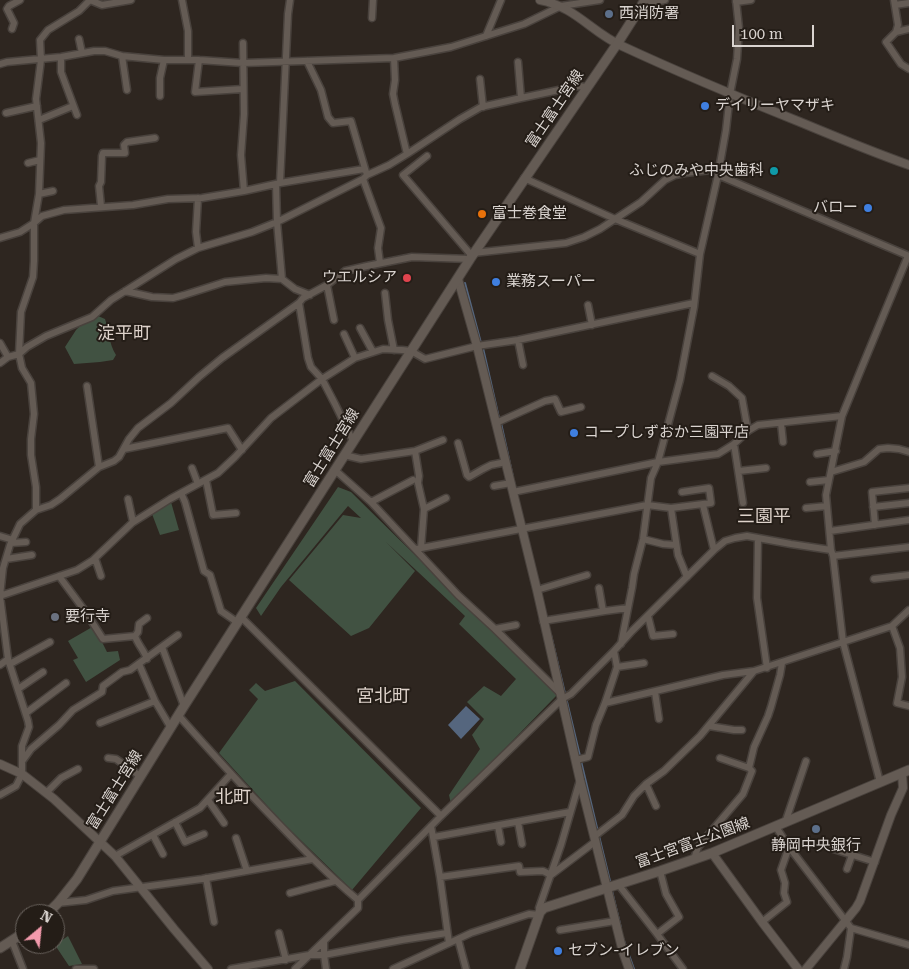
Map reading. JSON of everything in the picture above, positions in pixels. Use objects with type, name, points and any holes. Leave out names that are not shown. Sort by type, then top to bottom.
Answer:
[{"type":"main road","name":"富士富士宮線","points":[[58,903],[77,879],[184,706],[471,256],[644,2]]},
{"type":"main road","name":"富士宮富士公園線","points":[[539,914],[549,905],[712,853],[907,770]]},
{"type":"main road","points":[[520,969],[539,914]]},
{"type":"main road","points":[[0,948],[15,939]]},
{"type":"street","points":[[12,29],[14,23],[7,9],[20,0]]},
{"type":"street","points":[[36,510],[36,487],[31,456],[34,414],[32,383],[22,368],[19,354],[21,312],[33,277],[34,223],[39,194],[41,143],[36,99],[40,40],[48,30],[79,11],[90,0],[102,5],[131,0]]},
{"type":"street","points":[[182,0],[188,31],[188,60]]},
{"type":"street","points":[[282,279],[277,222],[278,184],[290,0]]},
{"type":"street","points":[[372,18],[373,0]]},
{"type":"street","points":[[486,36],[500,0]]},
{"type":"street","points":[[542,0],[561,6],[601,35],[617,44],[730,94],[879,155],[909,165]]},
{"type":"street","points":[[0,64],[61,58],[94,51],[164,60],[243,63],[394,58],[451,47],[524,24],[561,6],[600,0]]},
{"type":"street","points":[[644,2],[665,0]]},
{"type":"street","points":[[621,644],[634,574],[644,539],[651,478],[658,462],[680,380],[694,303],[700,254],[719,172],[737,59],[739,35],[736,1],[751,0]]},
{"type":"street","points":[[909,3],[895,3],[898,25],[896,32],[886,42],[901,64],[909,69]]},
{"type":"street","points":[[896,32],[909,29]]},
{"type":"street","points":[[739,35],[753,34]]},
{"type":"street","points":[[80,39],[82,53]]},
{"type":"street","points":[[243,43],[244,114],[241,155],[244,191]]},
{"type":"street","points":[[122,56],[126,90]]},
{"type":"street","points":[[61,58],[61,72],[77,115]]},
{"type":"street","points":[[394,58],[394,104],[407,154]]},
{"type":"street","points":[[160,96],[160,78],[164,60]]},
{"type":"street","points":[[199,60],[195,92],[243,89]]},
{"type":"street","points":[[307,61],[321,90],[328,118],[333,123],[351,121],[381,228],[378,248],[380,263]]},
{"type":"street","points":[[518,62],[521,98]]},
{"type":"street","points":[[480,79],[483,107]]},
{"type":"street","points":[[0,364],[46,336],[92,317],[108,302],[176,258],[198,248],[252,232],[277,222],[365,174],[389,165],[460,119],[483,107],[578,86],[586,87]]},
{"type":"street","points":[[6,113],[37,106]]},
{"type":"street","points":[[39,120],[74,106]]},
{"type":"street","points":[[101,206],[99,186],[101,182],[103,153],[124,152],[124,145],[127,142],[155,138]]},
{"type":"street","points":[[427,156],[403,175],[471,256]]},
{"type":"street","points":[[28,163],[40,160]]},
{"type":"street","points":[[403,162],[410,170]]},
{"type":"street","points":[[0,795],[16,786],[22,774],[22,746],[28,727],[26,713],[9,662],[0,596],[2,568],[20,524],[36,510],[51,505],[99,467],[114,461],[119,457],[138,428],[171,403],[222,358],[299,303],[303,298],[327,285],[345,272],[412,256],[471,256],[566,243],[600,229],[641,202],[664,180],[685,173],[719,172],[909,256],[842,416],[826,495],[844,642],[880,782]]},
{"type":"street","points":[[0,238],[20,232],[42,216],[64,210],[134,205],[168,199],[198,198],[278,184],[365,174]]},
{"type":"street","points":[[524,178],[615,219],[700,254]]},
{"type":"street","points":[[39,194],[53,191]]},
{"type":"street","points":[[198,198],[196,232],[198,248]]},
{"type":"street","points":[[125,291],[152,297],[173,298],[224,282],[266,278],[282,279],[295,289],[310,295]]},
{"type":"street","points":[[458,279],[480,345],[499,422],[511,483],[515,492],[539,589],[579,760],[580,780],[597,836],[607,888],[629,969]]},
{"type":"street","points":[[327,285],[334,320]]},
{"type":"street","points":[[385,294],[394,350]]},
{"type":"street","points":[[299,303],[311,367],[322,379],[354,441]]},
{"type":"street","points":[[0,596],[77,570],[95,558],[133,522],[218,473],[272,418],[322,379],[355,358],[383,349],[411,351],[425,359],[480,345],[518,340],[694,303]]},
{"type":"street","points":[[588,305],[592,325]]},
{"type":"street","points":[[360,328],[373,352]]},
{"type":"street","points":[[344,334],[355,358]]},
{"type":"street","points":[[518,340],[523,364]]},
{"type":"street","points":[[0,343],[8,358]]},
{"type":"street","points":[[712,376],[729,386],[742,398],[748,431]]},
{"type":"street","points":[[87,386],[99,467]]},
{"type":"street","points":[[499,422],[546,401],[555,399],[560,412],[581,406]]},
{"type":"street","points":[[515,492],[658,462],[718,454],[758,425],[842,416]]},
{"type":"street","points":[[781,423],[783,442]]},
{"type":"street","points":[[124,449],[228,428],[242,450]]},
{"type":"street","points":[[344,455],[361,459],[415,451],[442,440]]},
{"type":"street","points":[[458,443],[467,475],[470,477],[491,465],[506,462]]},
{"type":"street","points":[[734,444],[743,503]]},
{"type":"street","points":[[831,472],[864,462],[879,450],[888,448],[909,452]]},
{"type":"street","points":[[415,451],[419,476],[418,483],[424,509],[418,548]]},
{"type":"street","points":[[817,454],[836,451]]},
{"type":"street","points":[[192,468],[198,484]]},
{"type":"street","points":[[738,471],[766,468]]},
{"type":"street","points":[[335,470],[418,548],[458,594],[564,697]]},
{"type":"street","points":[[206,480],[214,515],[236,513]]},
{"type":"street","points":[[371,502],[413,480]]},
{"type":"street","points":[[810,482],[829,480]]},
{"type":"street","points":[[494,486],[511,483]]},
{"type":"street","points":[[418,548],[647,505],[671,508],[711,502],[709,488],[682,492]]},
{"type":"street","points":[[875,525],[872,492],[909,488]]},
{"type":"street","points":[[182,493],[204,571],[210,575],[221,611],[239,620],[440,816]]},
{"type":"street","points":[[424,509],[446,498]]},
{"type":"street","points":[[128,500],[133,522]]},
{"type":"street","points":[[873,507],[909,503]]},
{"type":"street","points":[[703,504],[714,550]]},
{"type":"street","points":[[806,508],[827,506]]},
{"type":"street","points":[[671,508],[678,555],[687,577]]},
{"type":"street","points":[[830,531],[909,520]]},
{"type":"street","points":[[0,536],[12,541],[26,542]]},
{"type":"street","points":[[296,969],[358,908],[358,900],[440,816],[564,697],[572,694],[725,541],[747,536],[832,553],[909,547]]},
{"type":"street","points":[[758,538],[757,598],[767,668]]},
{"type":"street","points":[[644,539],[676,546]]},
{"type":"street","points":[[6,559],[32,555]]},
{"type":"street","points":[[95,558],[101,576]]},
{"type":"street","points":[[539,589],[587,575]]},
{"type":"street","points":[[874,579],[909,575]]},
{"type":"street","points":[[59,576],[103,639],[135,636]]},
{"type":"street","points":[[599,588],[603,611]]},
{"type":"street","points":[[546,621],[628,608]]},
{"type":"street","points":[[605,704],[723,676],[767,668],[892,626],[909,610]]},
{"type":"street","points":[[648,616],[653,636],[673,634]]},
{"type":"street","points":[[135,636],[140,624],[147,618]]},
{"type":"street","points":[[495,629],[516,625]]},
{"type":"street","points":[[892,626],[900,648],[902,677],[897,703],[909,706]]},
{"type":"street","points":[[23,760],[31,749],[73,710],[102,692],[103,686],[122,672],[130,670],[178,635]]},
{"type":"street","points":[[135,636],[146,658]]},
{"type":"street","points":[[0,665],[50,642]]},
{"type":"street","points":[[162,647],[184,706]]},
{"type":"street","points":[[579,760],[588,757],[596,724],[605,704],[617,667],[614,651]]},
{"type":"street","points":[[617,667],[644,663]]},
{"type":"street","points":[[696,859],[698,847],[743,794],[752,771],[750,768],[754,747],[772,707],[782,663]]},
{"type":"street","points":[[139,664],[155,701],[171,728]]},
{"type":"street","points":[[551,876],[622,815],[634,796],[646,784],[664,771],[709,726],[754,671]]},
{"type":"street","points":[[18,689],[43,672]]},
{"type":"street","points":[[26,713],[66,683]]},
{"type":"street","points":[[655,692],[659,719]]},
{"type":"street","points":[[100,724],[155,701]]},
{"type":"street","points":[[179,716],[313,860],[358,900]]},
{"type":"street","points":[[709,726],[742,730]]},
{"type":"street","points":[[108,758],[116,758],[140,776]]},
{"type":"street","points":[[720,758],[750,768]]},
{"type":"street","points":[[785,823],[806,761]]},
{"type":"street","points":[[0,764],[22,774],[54,799],[115,856],[208,969]]},
{"type":"street","points":[[46,793],[61,778],[78,769]]},
{"type":"street","points":[[806,969],[856,908],[903,788],[907,770]]},
{"type":"street","points":[[115,856],[200,808],[232,774]]},
{"type":"street","points":[[393,969],[405,966],[471,933],[529,914],[539,914],[539,908],[551,876],[580,780]]},
{"type":"street","points":[[646,784],[656,806]]},
{"type":"street","points":[[208,800],[224,824]]},
{"type":"street","points":[[434,837],[570,812]]},
{"type":"street","points":[[175,822],[185,842],[204,834]]},
{"type":"street","points":[[518,822],[522,844]]},
{"type":"street","points":[[431,826],[449,943]]},
{"type":"street","points":[[498,826],[501,842]]},
{"type":"street","points":[[776,827],[851,928],[844,969]]},
{"type":"street","points":[[153,835],[162,854]]},
{"type":"street","points":[[236,838],[248,871]]},
{"type":"street","points":[[762,922],[787,902],[784,893],[785,883],[780,870],[789,847]]},
{"type":"street","points":[[827,847],[875,862]]},
{"type":"street","points":[[712,853],[798,969]]},
{"type":"street","points":[[847,869],[852,855]]},
{"type":"street","points":[[58,903],[86,900],[113,891],[313,860]]},
{"type":"street","points":[[440,876],[519,866],[520,872],[543,871],[551,876]]},
{"type":"street","points":[[658,934],[679,917],[666,894],[660,871]]},
{"type":"street","points":[[206,878],[214,922]]},
{"type":"street","points":[[290,893],[335,881]]},
{"type":"street","points":[[618,884],[683,969]]},
{"type":"street","points":[[560,930],[615,921]]},
{"type":"street","points":[[851,928],[909,945]]},
{"type":"street","points":[[279,933],[286,960]]},
{"type":"street","points":[[231,969],[447,933]]},
{"type":"street","points":[[458,939],[466,969]]},
{"type":"street","points":[[12,941],[24,969]]},
{"type":"street","points":[[324,941],[326,969]]},
{"type":"street","points":[[847,956],[856,958]]},
{"type":"street","points":[[76,969],[94,969]]},
{"type":"green space","points":[[98,316],[105,319],[110,342],[116,355],[113,360],[74,364],[65,347],[80,326],[81,321]]},
{"type":"green space","points":[[338,487],[351,492],[557,695],[451,804],[449,795],[480,749],[472,735],[484,719],[467,702],[484,686],[501,696],[516,679],[459,624],[465,616],[386,542],[415,571],[369,628],[351,636],[289,580],[343,515],[361,518],[348,506],[281,587],[261,616],[256,608]]},
{"type":"green space","points":[[171,502],[179,530],[160,535],[152,514]]},
{"type":"green space","points":[[94,626],[107,652],[118,651],[120,660],[86,682],[73,660],[78,658],[68,641]]},
{"type":"green space","points":[[295,681],[421,808],[352,890],[282,822],[219,753],[258,699],[249,690],[256,683],[265,691]]},
{"type":"green space","points":[[68,936],[82,964],[69,966],[61,954],[65,954],[65,938]]},
{"type":"water","points":[[466,706],[480,719],[461,739],[448,725]]},
{"type":"waterway","points":[[465,283],[481,343]]},
{"type":"waterway","points":[[483,348],[499,418]]},
{"type":"waterway","points":[[501,423],[513,477]]},
{"type":"waterway","points":[[551,635],[580,756]]},
{"type":"waterway","points":[[581,761],[598,832]]},
{"type":"waterway","points":[[599,836],[610,881]]},
{"type":"waterway","points":[[612,891],[621,928]]},
{"type":"waterway","points":[[622,935],[634,969]]},
{"type":"place","name":"西消防署","points":[[609,14]]},
{"type":"place","name":"デイリーヤマザキ","points":[[705,106]]},
{"type":"place","name":"ふじのみや中央歯科","points":[[774,171]]},
{"type":"place","name":"バロー","points":[[868,208]]},
{"type":"place","name":"富士巻食堂","points":[[482,214]]},
{"type":"place","name":"ウエルシア","points":[[407,278]]},
{"type":"place","name":"業務スーパー","points":[[496,282]]},
{"type":"place","name":"コープしずおか三園平店","points":[[574,433]]},
{"type":"place","name":"要行寺","points":[[55,617]]},
{"type":"place","name":"静岡中央銀行","points":[[816,829]]},
{"type":"place","name":"セブン-イレブン","points":[[558,951]]},
{"type":"district","name":"淀平町","points":[[124,334]]},
{"type":"district","name":"三園平","points":[[764,517]]},
{"type":"district","name":"宮北町","points":[[383,697]]},
{"type":"district","name":"北町","points":[[233,798]]}]
